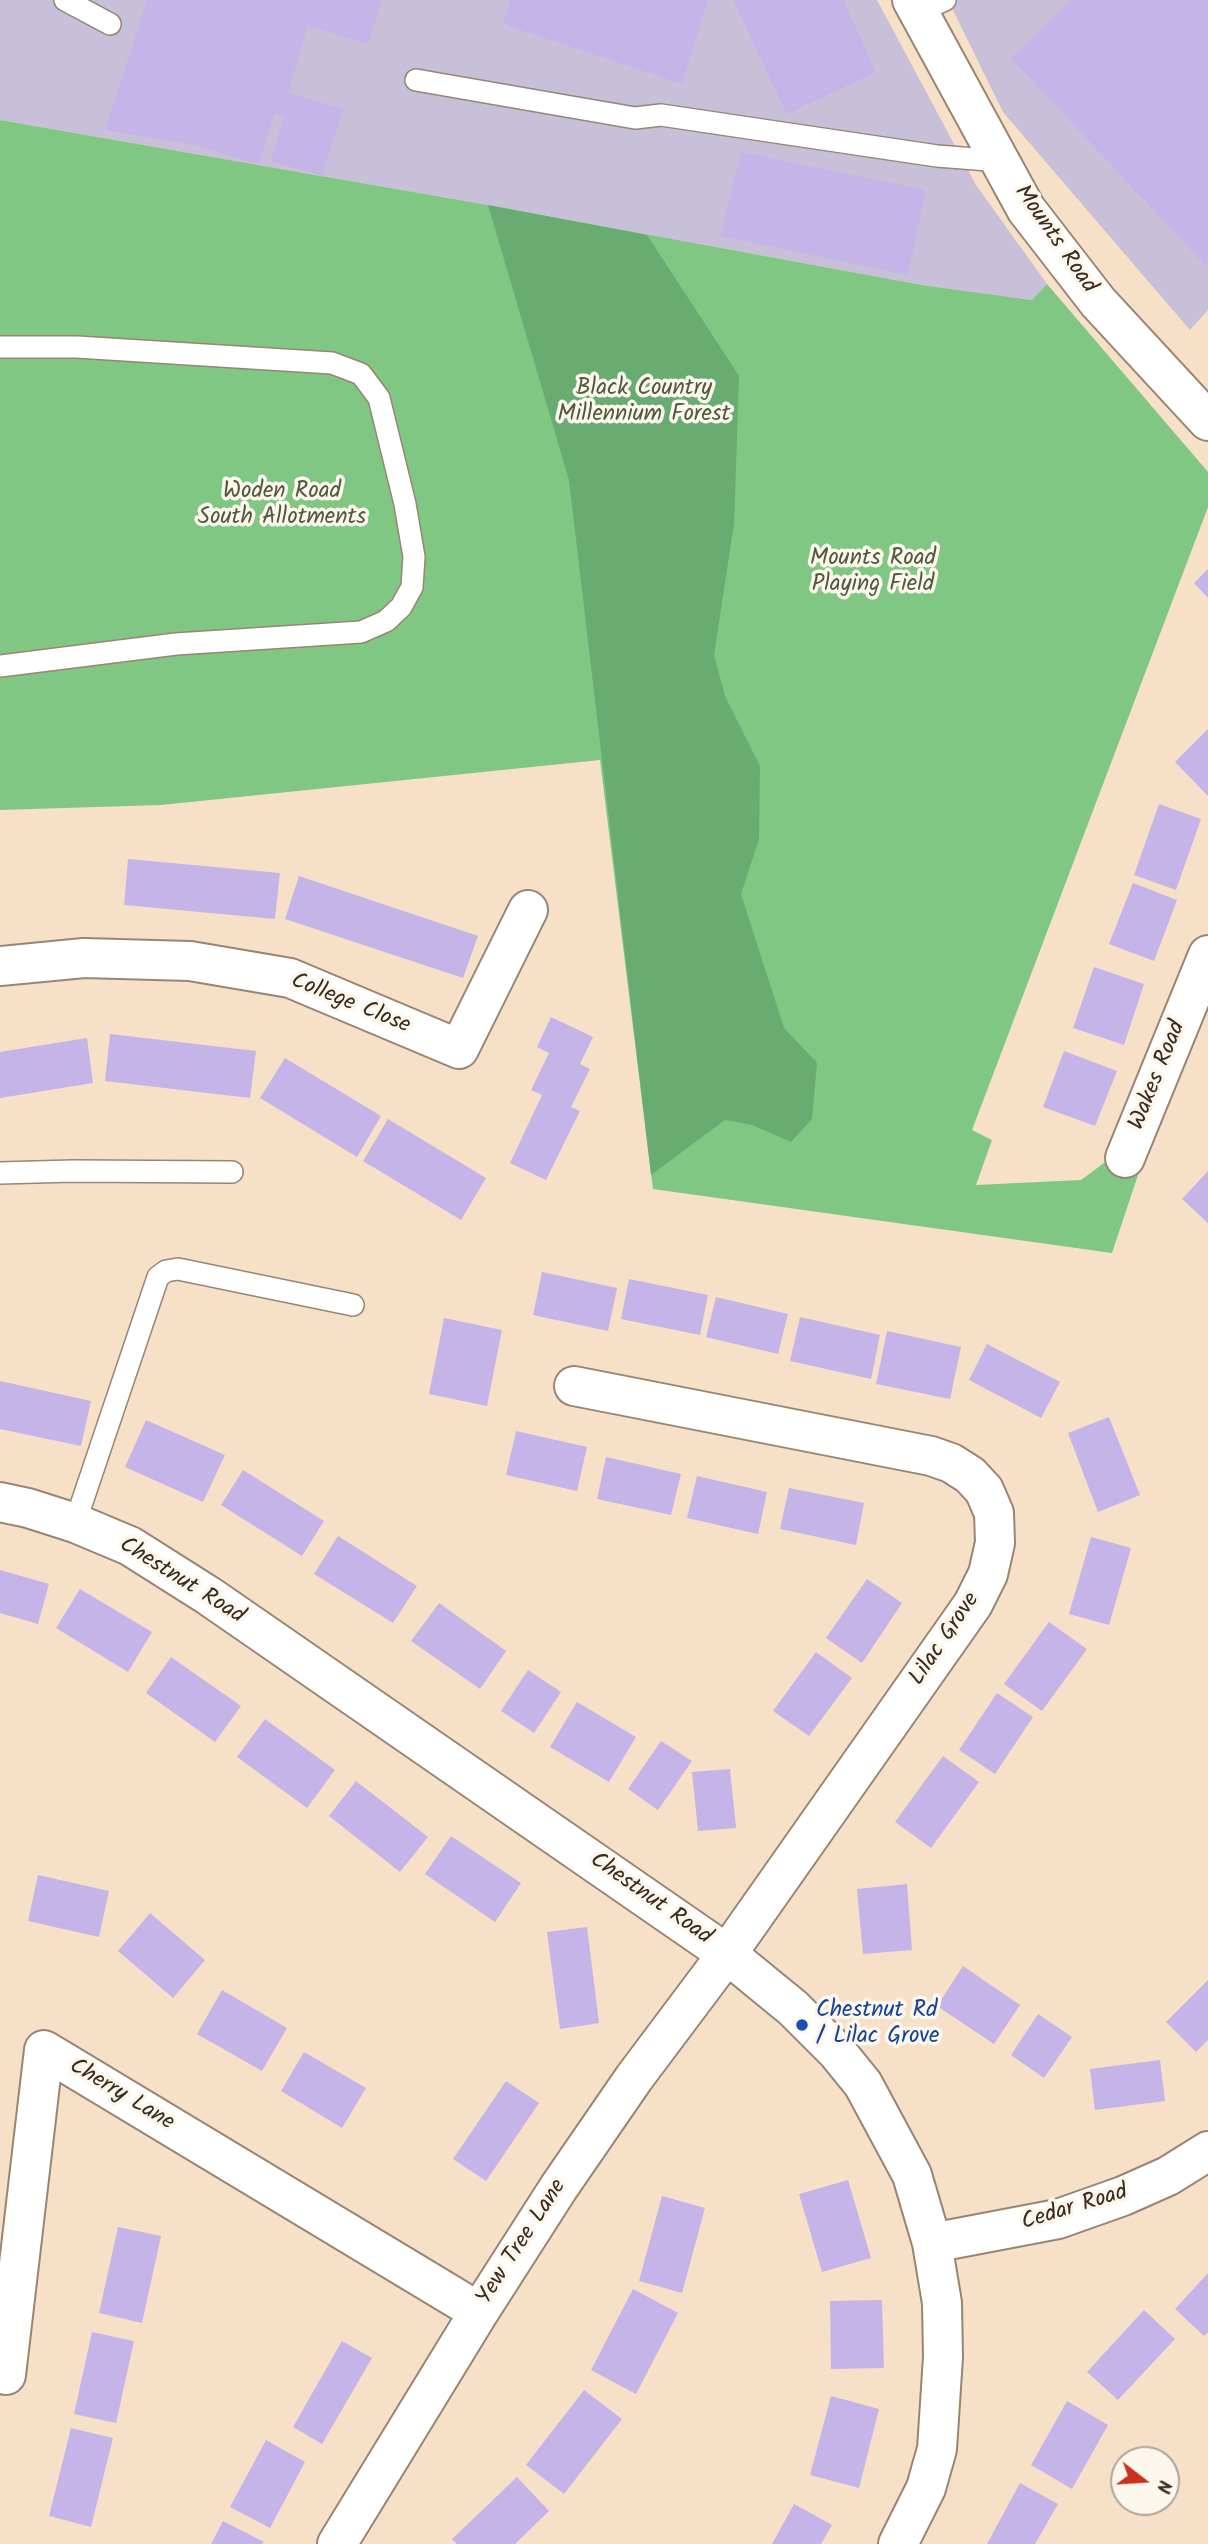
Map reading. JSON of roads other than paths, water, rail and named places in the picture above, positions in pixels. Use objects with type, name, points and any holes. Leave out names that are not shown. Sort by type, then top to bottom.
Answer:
[{"type":"street","name":"Mounts Road","points":[[925,4],[1026,209],[1098,302],[1208,421]]},
{"type":"street","name":"College Close","points":[[0,966],[84,958],[190,961],[290,978],[458,1049],[528,910]]},
{"type":"street","name":"Wakes Road","points":[[1125,1158],[1207,962]]},
{"type":"street","name":"Lilac Grove","points":[[574,1386],[931,1455],[970,1475],[984,1490],[995,1513],[995,1544],[988,1574],[973,1604],[727,1954]]},
{"type":"street","name":"Chestnut Road","points":[[0,1502],[75,1523],[130,1546],[209,1596],[727,1954],[793,2008],[837,2052],[863,2084],[912,2175],[932,2243],[942,2304],[943,2357],[937,2449],[926,2488],[898,2544]]},
{"type":"street","name":"Yew Tree Lane","points":[[337,2544],[478,2312],[559,2186],[634,2078],[727,1954]]},
{"type":"street","name":"Cherry Lane","points":[[6,2375],[44,2050],[478,2312]]},
{"type":"street","name":"Cedar Road","points":[[932,2243],[1058,2219],[1123,2196],[1168,2176],[1208,2151]]},
{"type":"lane","points":[[65,0],[110,24]]},
{"type":"lane","points":[[416,80],[635,118],[661,115],[937,156],[1001,162]]},
{"type":"lane","points":[[0,347],[77,347],[332,363],[361,373],[379,398],[405,504],[414,557],[412,587],[401,607],[386,621],[361,632],[176,644],[0,666]]},
{"type":"lane","points":[[0,1173],[232,1172]]},
{"type":"lane","points":[[75,1523],[158,1277],[166,1271],[178,1269],[353,1305]]},
{"type":"place","name":"Chestnut Rd / Lilac Grove","points":[[802,2025]]},
{"type":"park label","name":"Black Country Millennium Forest","points":[[644,403]]},
{"type":"park label","name":"Woden Road South Allotments","points":[[282,506]]},
{"type":"park label","name":"Mounts Road Playing Field","points":[[873,573]]}]
